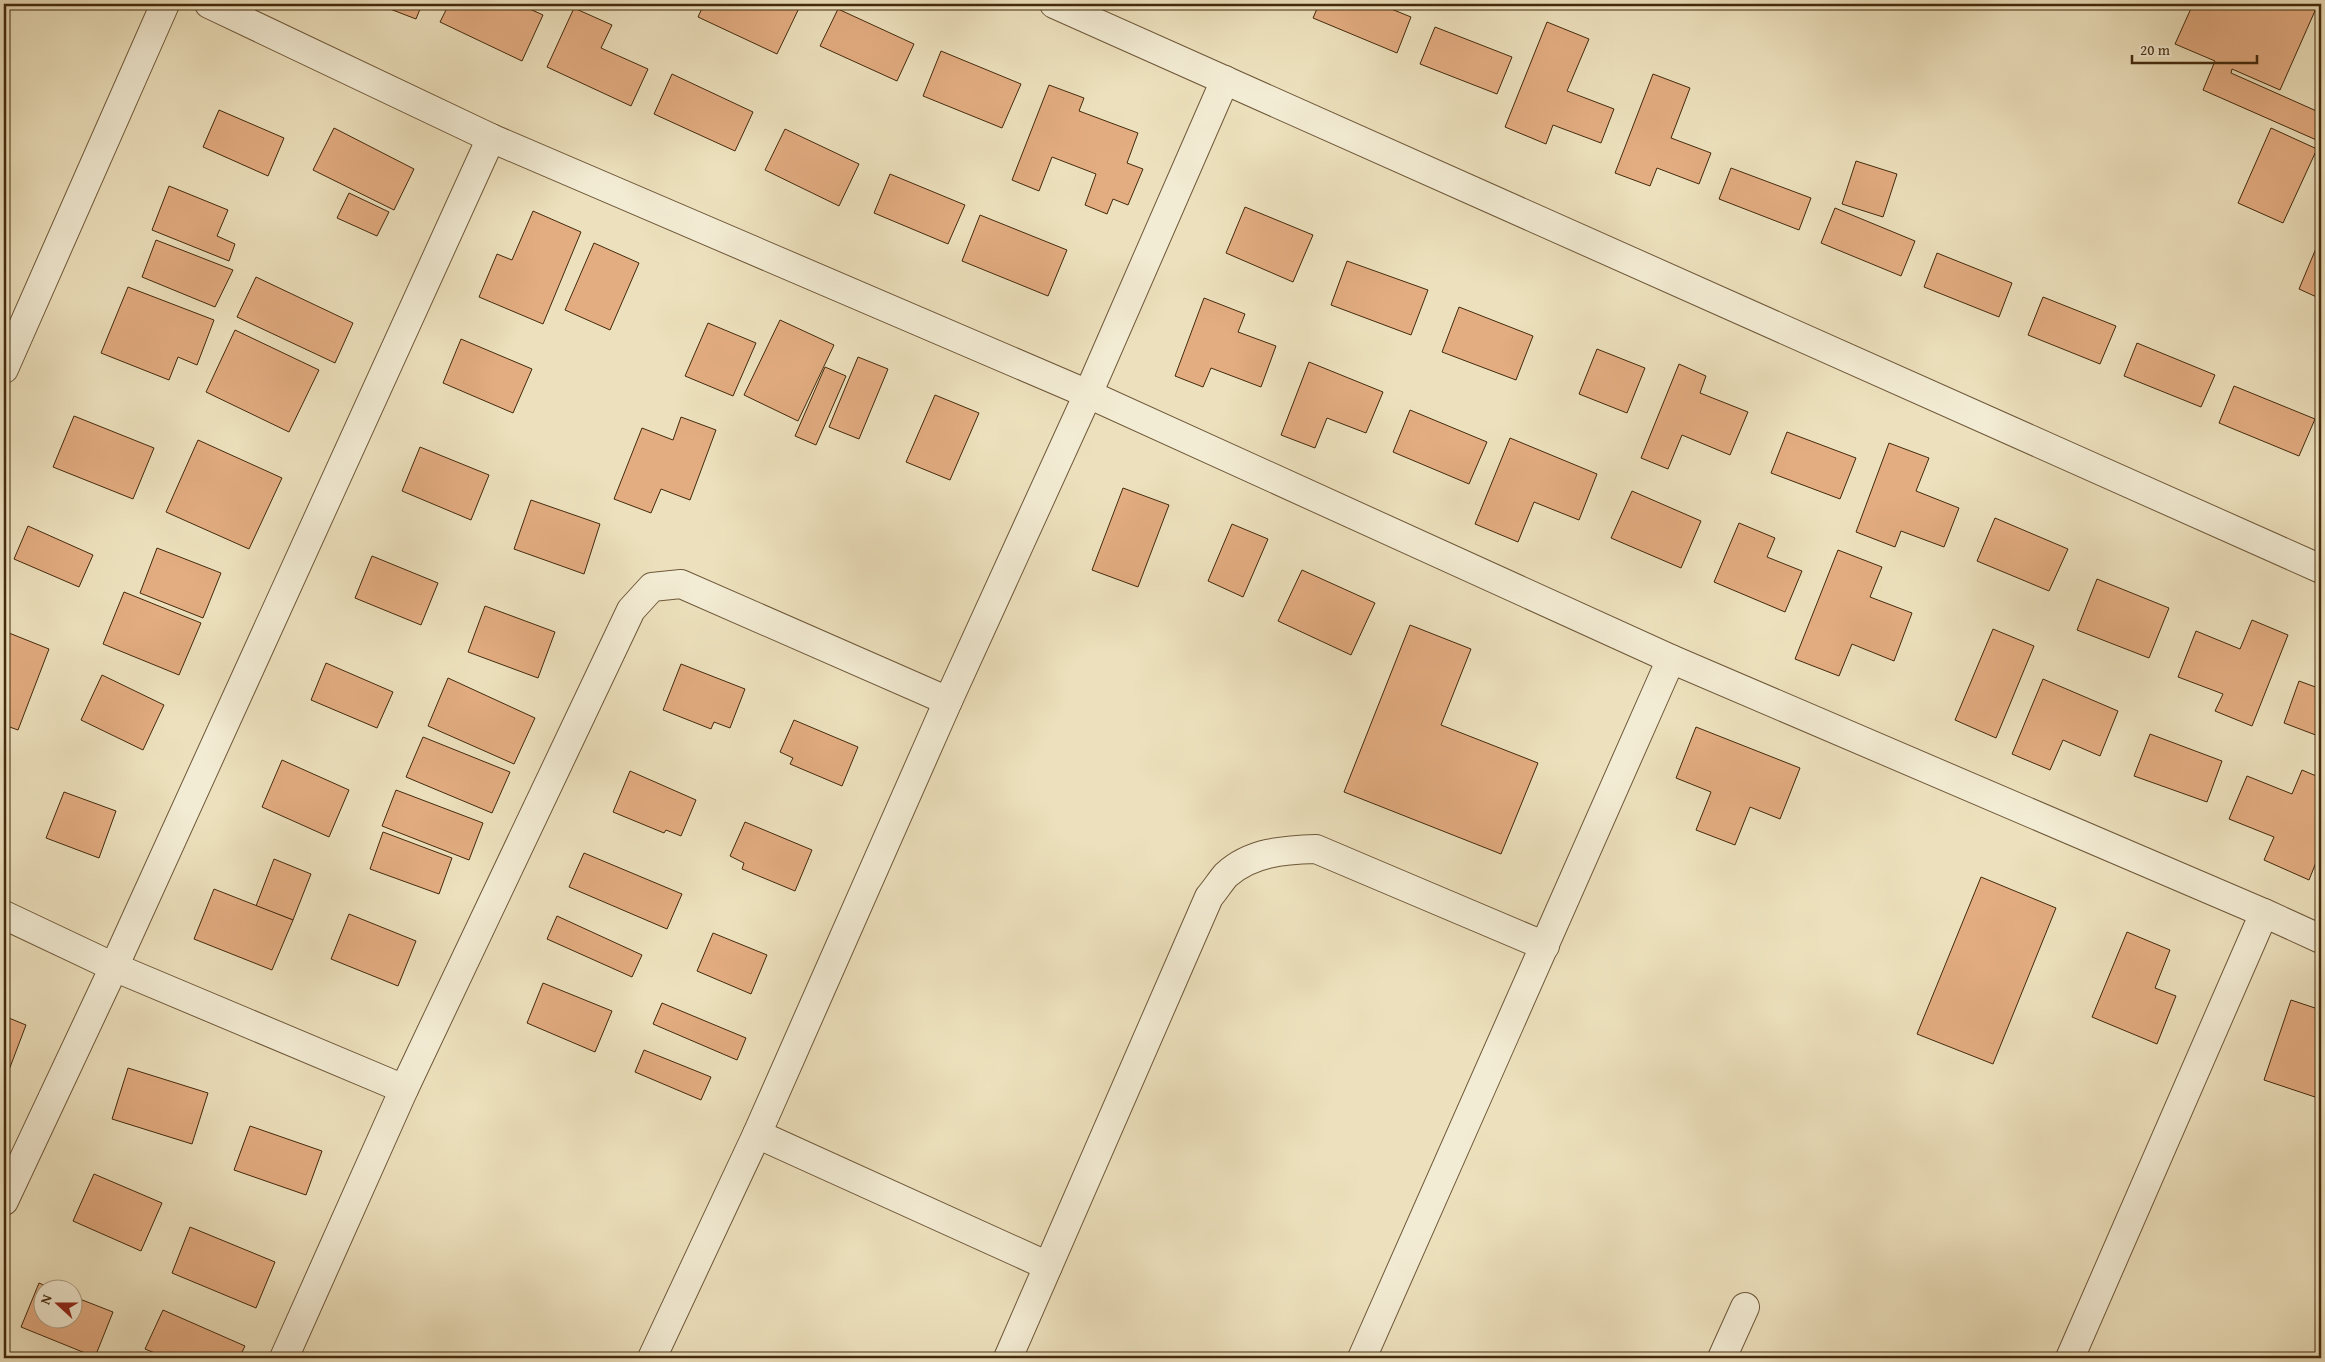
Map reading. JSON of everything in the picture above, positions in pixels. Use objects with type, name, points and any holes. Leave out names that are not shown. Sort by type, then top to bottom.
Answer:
[{"type":"street","points":[[4,369],[165,4]]},
{"type":"street","points":[[209,4],[491,138],[1088,394],[1672,659],[2321,939]]},
{"type":"street","points":[[1054,4],[2321,569]]},
{"type":"street","points":[[652,1358],[757,1134],[948,701],[1088,394],[1225,80]]},
{"type":"street","points":[[4,1200],[114,967],[491,138]]},
{"type":"street","points":[[284,1358],[404,1089],[630,610],[652,587],[681,584],[948,701]]},
{"type":"street","points":[[1362,1358],[1672,659]]},
{"type":"street","points":[[1008,1358],[1209,897],[1227,875],[1252,858],[1281,850],[1316,849],[1545,946]]},
{"type":"street","points":[[2070,1358],[2264,913]]},
{"type":"street","points":[[4,915],[114,967],[404,1089]]},
{"type":"street","points":[[757,1134],[1048,1266]]},
{"type":"street","points":[[1722,1358],[1744,1307]]},
{"type":"building","points":[[377,4],[422,4],[416,19]]},
{"type":"building","points":[[449,4],[519,4],[543,15],[522,61],[440,22]]},
{"type":"building","points":[[704,4],[801,4],[777,54],[698,17]]},
{"type":"building","points":[[1319,4],[1379,4],[1411,17],[1397,53],[1313,18]]},
{"type":"building","points":[[2193,4],[2318,4],[2280,90],[2232,69],[2231,73],[2321,113],[2321,142],[2203,90],[2215,61],[2175,44]]},
{"type":"building","points":[[574,8],[612,25],[601,48],[648,69],[631,106],[547,67]]},
{"type":"building","points":[[838,9],[914,44],[897,81],[820,46]]},
{"type":"building","points":[[1547,22],[1589,39],[1567,91],[1614,109],[1601,143],[1553,125],[1546,144],[1505,127]]},
{"type":"building","points":[[1435,27],[1512,57],[1497,94],[1420,64]]},
{"type":"building","points":[[941,51],[1021,84],[1002,128],[923,96]]},
{"type":"building","points":[[672,74],[753,112],[735,151],[654,114]]},
{"type":"building","points":[[1653,74],[1690,88],[1671,138],[1711,153],[1699,184],[1657,168],[1650,186],[1615,173]]},
{"type":"building","points":[[1049,85],[1084,98],[1079,111],[1138,133],[1127,163],[1143,169],[1128,205],[1113,199],[1107,214],[1085,205],[1096,174],[1052,157],[1039,191],[1012,180]]},
{"type":"building","points":[[219,110],[284,138],[268,176],[203,147]]},
{"type":"building","points":[[334,128],[414,169],[394,210],[313,170]]},
{"type":"building","points":[[2271,128],[2317,149],[2283,223],[2238,203]]},
{"type":"building","points":[[785,129],[859,164],[839,206],[765,170]]},
{"type":"building","points":[[1856,161],[1897,174],[1883,217],[1842,204]]},
{"type":"building","points":[[1731,168],[1811,198],[1799,230],[1719,199]]},
{"type":"building","points":[[890,174],[965,205],[948,244],[874,213]]},
{"type":"building","points":[[169,186],[228,210],[217,236],[235,244],[229,261],[152,230]]},
{"type":"building","points":[[349,193],[389,212],[377,236],[337,218]]},
{"type":"building","points":[[1245,207],[1313,235],[1293,282],[1226,253]]},
{"type":"building","points":[[1835,208],[1915,241],[1901,276],[1821,243]]},
{"type":"building","points":[[533,211],[581,232],[543,324],[479,297],[497,254],[512,260]]},
{"type":"building","points":[[980,215],[1067,250],[1048,296],[962,261]]},
{"type":"building","points":[[156,240],[233,270],[215,307],[142,277]]},
{"type":"building","points":[[594,243],[639,263],[610,330],[565,310]]},
{"type":"building","points":[[2317,246],[2321,248],[2321,299],[2299,289]]},
{"type":"building","points":[[1937,253],[2012,283],[1999,317],[1924,287]]},
{"type":"building","points":[[1347,261],[1428,290],[1411,335],[1331,305]]},
{"type":"building","points":[[256,277],[353,323],[335,363],[237,317]]},
{"type":"building","points":[[128,287],[214,320],[197,365],[178,357],[169,380],[101,353]]},
{"type":"building","points":[[2043,297],[2116,326],[2100,364],[2028,335]]},
{"type":"building","points":[[1204,298],[1245,314],[1238,332],[1276,346],[1261,387],[1211,368],[1203,387],[1175,376]]},
{"type":"building","points":[[1459,307],[1533,336],[1516,380],[1442,352]]},
{"type":"building","points":[[780,320],[834,345],[798,421],[744,395]]},
{"type":"building","points":[[708,323],[756,343],[733,396],[685,376]]},
{"type":"building","points":[[235,330],[319,370],[289,432],[206,392]]},
{"type":"building","points":[[461,339],[532,369],[513,413],[443,383]]},
{"type":"building","points":[[2137,343],[2215,375],[2201,407],[2124,376]]},
{"type":"building","points":[[1597,349],[1645,368],[1627,413],[1579,394]]},
{"type":"building","points":[[858,357],[888,369],[859,439],[829,427]]},
{"type":"building","points":[[1309,362],[1383,392],[1366,433],[1327,418],[1315,448],[1281,435]]},
{"type":"building","points":[[1679,364],[1706,376],[1700,393],[1748,412],[1730,455],[1682,435],[1668,469],[1641,458]]},
{"type":"building","points":[[825,367],[846,376],[816,445],[795,436]]},
{"type":"building","points":[[2234,386],[2315,419],[2299,456],[2219,423]]},
{"type":"building","points":[[935,395],[979,413],[950,480],[906,462]]},
{"type":"building","points":[[1410,410],[1487,442],[1469,484],[1393,452]]},
{"type":"building","points":[[74,416],[154,448],[133,499],[53,467]]},
{"type":"building","points":[[681,417],[716,430],[690,500],[661,489],[651,513],[614,499],[642,428],[673,440]]},
{"type":"building","points":[[1787,432],[1856,458],[1840,499],[1771,473]]},
{"type":"building","points":[[1510,438],[1597,474],[1579,520],[1534,502],[1518,542],[1475,524]]},
{"type":"building","points":[[198,440],[282,478],[249,549],[166,512]]},
{"type":"building","points":[[1889,443],[1929,458],[1916,491],[1959,508],[1944,547],[1901,531],[1895,547],[1856,532]]},
{"type":"building","points":[[420,447],[489,475],[471,520],[402,491]]},
{"type":"building","points":[[1123,488],[1169,505],[1138,587],[1092,570]]},
{"type":"building","points":[[1632,491],[1701,521],[1681,568],[1611,538]]},
{"type":"building","points":[[531,500],[600,524],[584,574],[514,549]]},
{"type":"building","points":[[1995,518],[2068,549],[2049,591],[1977,561]]},
{"type":"building","points":[[1739,523],[1775,538],[1767,557],[1802,571],[1785,612],[1714,582]]},
{"type":"building","points":[[1232,524],[1268,539],[1243,597],[1208,581]]},
{"type":"building","points":[[28,526],[93,555],[79,587],[14,559]]},
{"type":"building","points":[[157,548],[221,573],[203,618],[140,593]]},
{"type":"building","points":[[1838,550],[1882,567],[1870,597],[1912,613],[1894,661],[1852,644],[1839,676],[1795,659]]},
{"type":"building","points":[[372,556],[438,583],[421,625],[355,598]]},
{"type":"building","points":[[1302,570],[1375,603],[1351,655],[1278,621]]},
{"type":"building","points":[[2097,579],[2169,608],[2149,658],[2077,630]]},
{"type":"building","points":[[124,592],[201,623],[179,675],[103,644]]},
{"type":"building","points":[[485,606],[555,632],[538,678],[468,652]]},
{"type":"building","points":[[2252,620],[2288,635],[2252,726],[2215,711],[2223,694],[2178,677],[2196,631],[2240,649]]},
{"type":"building","points":[[1410,625],[1471,649],[1441,725],[1538,763],[1501,854],[1344,792]]},
{"type":"building","points":[[1993,629],[2034,646],[1996,738],[1955,720]]},
{"type":"building","points":[[4,631],[49,649],[18,730],[4,725]]},
{"type":"building","points":[[326,663],[393,692],[377,728],[311,700]]},
{"type":"building","points":[[681,664],[745,689],[730,728],[714,722],[711,729],[663,710]]},
{"type":"building","points":[[102,675],[164,705],[143,750],[81,720]]},
{"type":"building","points":[[448,678],[535,718],[514,764],[428,726]]},
{"type":"building","points":[[2043,679],[2118,711],[2100,756],[2063,740],[2050,770],[2012,754]]},
{"type":"building","points":[[2299,681],[2321,689],[2321,737],[2284,723]]},
{"type":"building","points":[[794,720],[858,747],[842,786],[790,764],[793,758],[780,752]]},
{"type":"building","points":[[1696,727],[1800,768],[1780,819],[1750,807],[1735,845],[1696,830],[1711,792],[1676,778]]},
{"type":"building","points":[[2150,734],[2222,761],[2207,802],[2134,776]]},
{"type":"building","points":[[423,737],[510,772],[492,813],[406,777]]},
{"type":"building","points":[[282,760],[349,790],[329,837],[262,807]]},
{"type":"building","points":[[2302,770],[2321,778],[2321,850],[2309,880],[2264,860],[2274,837],[2229,819],[2247,776],[2292,794]]},
{"type":"building","points":[[630,771],[696,800],[681,836],[666,830],[664,833],[613,812]]},
{"type":"building","points":[[396,790],[483,823],[469,860],[382,826]]},
{"type":"building","points":[[64,792],[116,811],[99,858],[46,838]]},
{"type":"building","points":[[745,822],[812,850],[795,891],[742,869],[744,863],[730,856]]},
{"type":"building","points":[[383,832],[452,858],[439,894],[370,869]]},
{"type":"building","points":[[584,853],[682,894],[667,929],[569,887]]},
{"type":"building","points":[[274,859],[311,874],[293,920],[256,906]]},
{"type":"building","points":[[1981,877],[2056,908],[1993,1064],[1917,1034]]},
{"type":"building","points":[[214,889],[293,920],[272,970],[194,939]]},
{"type":"building","points":[[349,914],[416,941],[398,986],[331,959]]},
{"type":"building","points":[[557,916],[642,955],[632,977],[547,939]]},
{"type":"building","points":[[2127,932],[2170,950],[2155,988],[2176,996],[2157,1044],[2092,1017]]},
{"type":"building","points":[[713,933],[767,955],[751,994],[697,971]]},
{"type":"building","points":[[543,983],[612,1011],[595,1052],[527,1023]]},
{"type":"building","points":[[2291,1000],[2321,1010],[2321,1099],[2264,1080]]},
{"type":"building","points":[[662,1003],[746,1038],[737,1060],[653,1024]]},
{"type":"building","points":[[4,1016],[26,1025],[9,1070],[4,1068]]},
{"type":"building","points":[[644,1050],[711,1077],[701,1100],[635,1072]]},
{"type":"building","points":[[128,1068],[208,1093],[192,1144],[112,1119]]},
{"type":"building","points":[[250,1126],[322,1151],[306,1195],[234,1170]]},
{"type":"building","points":[[94,1174],[162,1203],[141,1251],[73,1221]]},
{"type":"building","points":[[190,1227],[275,1262],[256,1308],[172,1273]]},
{"type":"building","points":[[32,1300],[32,1330],[82,1330],[82,1300],[113,1312],[95,1357],[21,1327]]},
{"type":"building","points":[[163,1310],[245,1346],[239,1358],[167,1358],[145,1349]]}]
